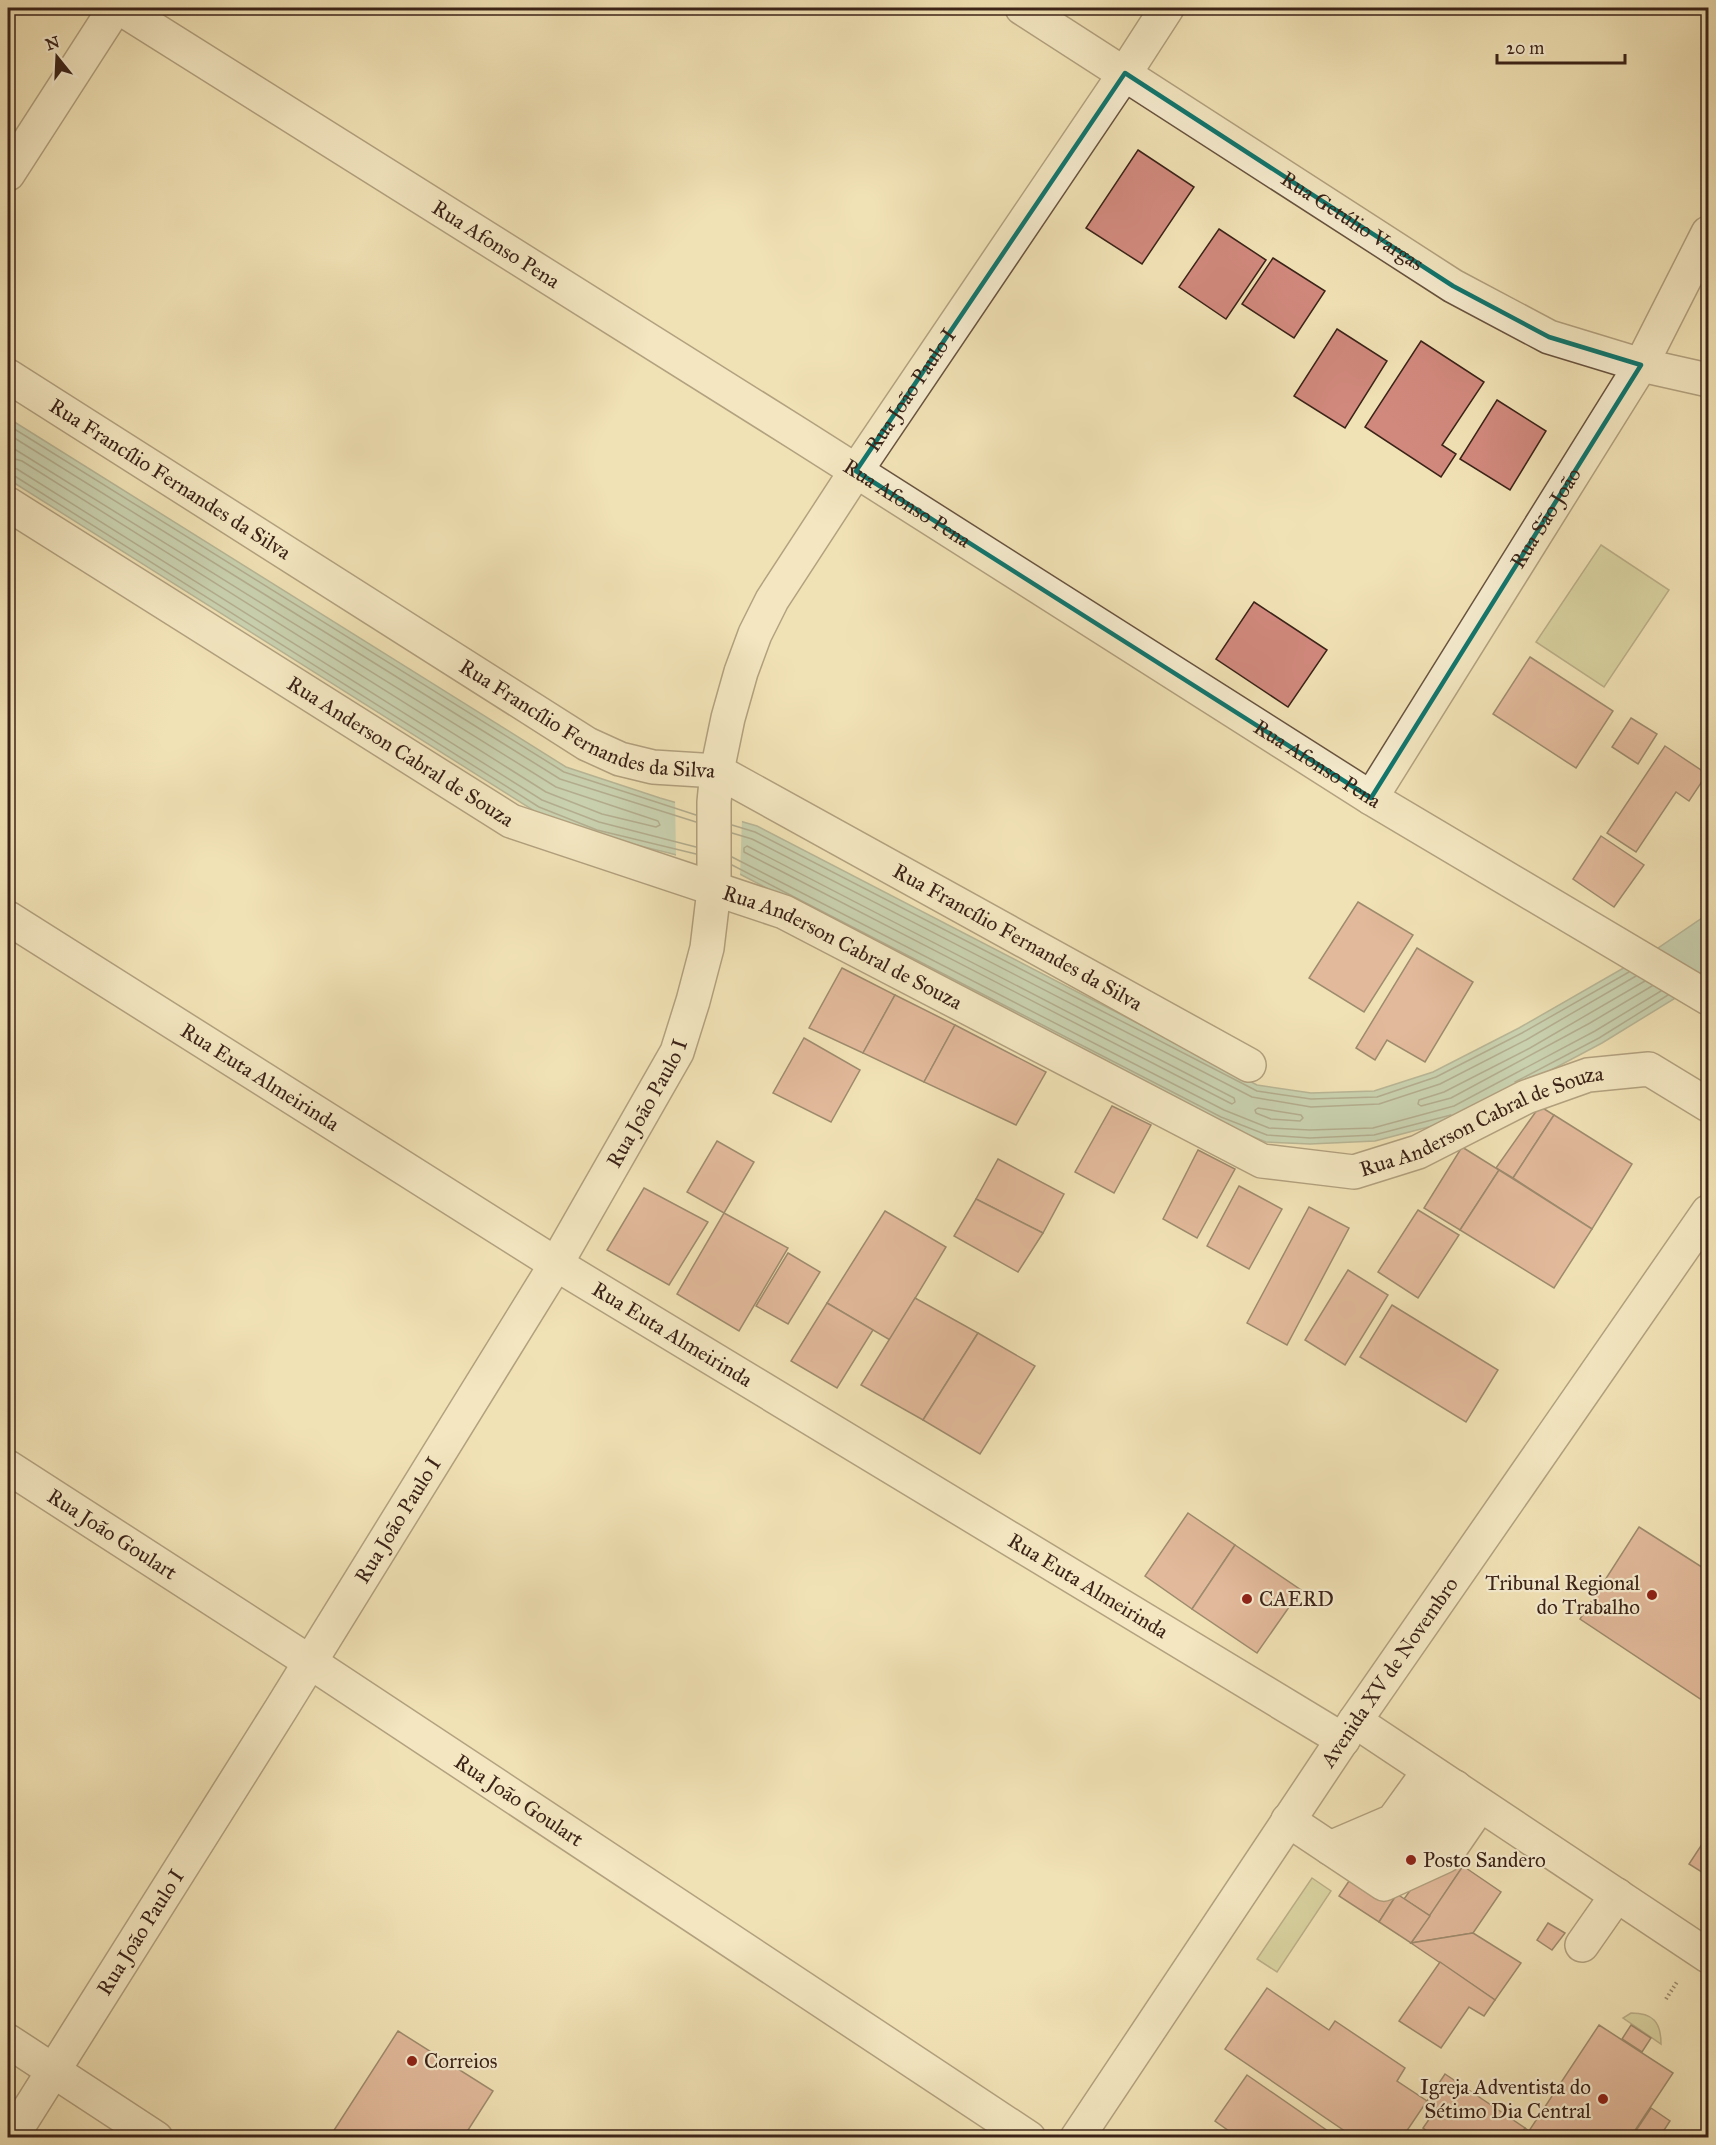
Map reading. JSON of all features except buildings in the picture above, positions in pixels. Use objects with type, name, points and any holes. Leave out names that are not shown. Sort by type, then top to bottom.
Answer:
[{"type":"street","points":[[8,174],[115,8]]},
{"type":"street","name":"Rua Afonso Pena","points":[[120,8],[1371,798],[1703,994]]},
{"type":"street","name":"Rua Getúlio Vargas","points":[[1022,8],[1453,286],[1549,337],[1641,365],[1708,380]]},
{"type":"street","name":"Rua João Paulo I","points":[[11,2138],[310,1662],[556,1264],[676,1052],[693,1002],[707,948],[714,882],[716,787],[738,681],[755,634],[772,600],[856,471],[1167,8]]},
{"type":"street","name":"Rua São João","points":[[1371,798],[1641,365],[1708,233]]},
{"type":"street","name":"Rua Francílio Fernandes da Silva","points":[[8,376],[587,744],[620,759],[716,787],[1249,1065]]},
{"type":"street","name":"Rua Anderson Cabral de Souza","points":[[8,504],[511,821],[714,882],[784,912],[1262,1161],[1354,1172],[1418,1152],[1526,1097],[1588,1075],[1649,1069],[1708,1105]]},
{"type":"street","name":"Rua Euta Almeirinda","points":[[8,918],[556,1264],[1349,1730],[1455,1787],[1708,1956]]},
{"type":"street","name":"Avenida XV de Novembro","points":[[1088,2133],[1288,1820],[1708,1212]]},
{"type":"street","name":"Rua João Goulart","points":[[8,1467],[310,1662],[1029,2138]]},
{"type":"street","points":[[1330,1848],[1393,1821],[1455,1787]]},
{"type":"street","points":[[1288,1820],[1359,1866],[1418,1839],[1455,1787]]},
{"type":"street","points":[[1582,1945],[1617,1895]]},
{"type":"street","points":[[8,2042],[156,2138]]},
{"type":"path","points":[[1666,1999],[1678,1982]]},
{"type":"highlighted area","points":[[1125,73],[1453,286],[1549,337],[1641,365],[1371,798],[856,471]]},
{"type":"green space","points":[[1601,545],[1669,590],[1604,687],[1536,642]]},
{"type":"green space","points":[[1312,1878],[1331,1891],[1277,1972],[1257,1959]]},
{"type":"green space","points":[[1631,2013],[1639,2013],[1654,2020],[1661,2036],[1661,2044],[1623,2018]]},
{"type":"water","points":[[8,418],[566,767],[660,798],[757,826],[1257,1085],[1311,1093],[1374,1091],[1433,1072],[1519,1028],[1655,950],[1708,914],[1708,978],[1602,1043],[1459,1119],[1375,1141],[1310,1144],[1266,1142],[1219,1123],[734,871],[595,835],[536,812],[8,479]]},
{"type":"pier","points":[[675,799],[742,818],[740,878],[676,858]]},
{"type":"place","name":"Tribunal Regional do Trabalho","points":[[1652,1595]]},
{"type":"place","name":"CAERD","points":[[1247,1599]]},
{"type":"place","name":"Posto Sandero","points":[[1411,1860]]},
{"type":"place","name":"Correios","points":[[412,2061]]},
{"type":"place","name":"Igreja Adventista do Sétimo Dia Central","points":[[1603,2099]]}]
